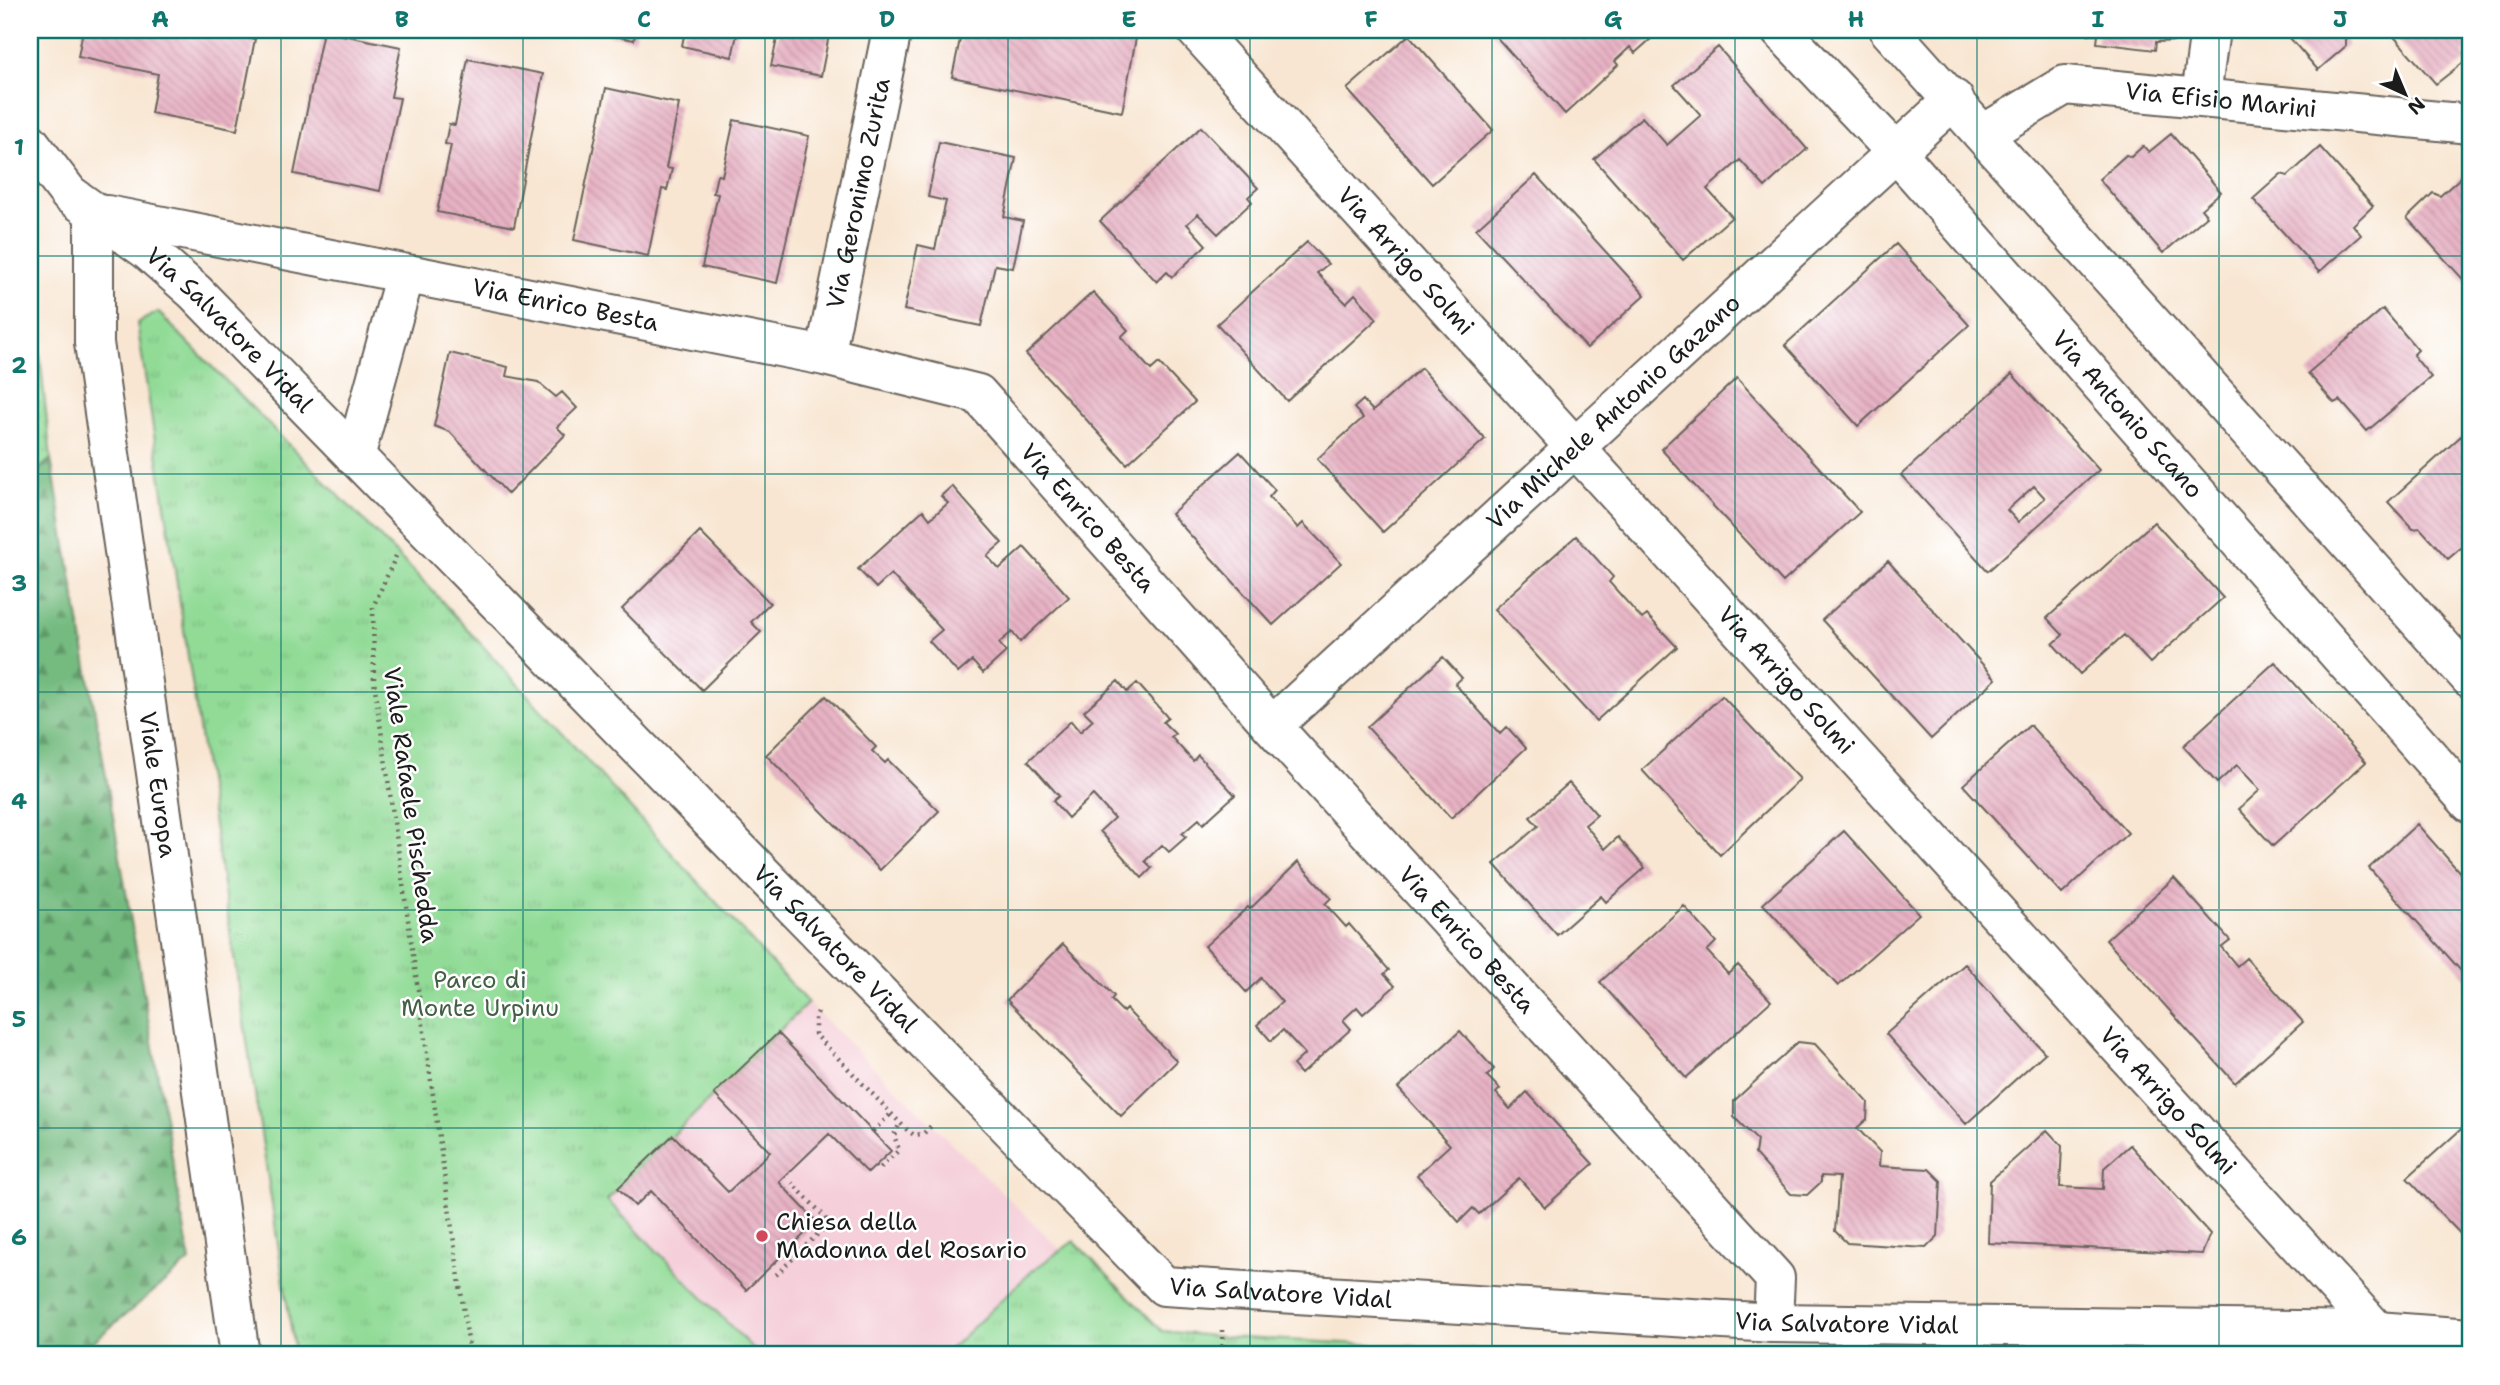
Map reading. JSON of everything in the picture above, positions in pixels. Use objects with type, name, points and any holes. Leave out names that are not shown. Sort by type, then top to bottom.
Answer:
[{"type":"street","name":"Via Geronimo Zurita","points":[[825,356],[892,30]]},
{"type":"street","name":"Via Arrigo Solmi","points":[[1196,30],[2377,1331]]},
{"type":"street","name":"Via Antonio Scano","points":[[1780,30],[1896,152],[2470,803]]},
{"type":"street","points":[[1889,30],[1985,133],[2470,678]]},
{"type":"street","points":[[2202,96],[2210,30]]},
{"type":"street","name":"Via Efisio Marini","points":[[1985,133],[2066,85],[2202,96],[2470,124]]},
{"type":"street","name":"Via Michele Antonio Gazano","points":[[1272,726],[1954,99]]},
{"type":"street","name":"Via Salvatore Vidal","points":[[30,143],[69,194],[147,250],[195,292],[1164,1286],[1773,1323],[2377,1331],[2470,1338]]},
{"type":"street","name":"Via Enrico Besta","points":[[94,213],[825,356],[978,394],[1272,726],[1775,1278],[1773,1323]]},
{"type":"street","name":"Viale Europa","points":[[94,213],[94,343],[240,1355]]},
{"type":"street","points":[[355,457],[405,274]]},
{"type":"path","name":"Viale Rafaele Pischedda","points":[[397,555],[373,607],[374,681],[470,1355]]},
{"type":"path","points":[[818,1012],[814,1018],[815,1034],[900,1123],[914,1135],[923,1134],[933,1124]]},
{"type":"path","points":[[873,1131],[891,1114]]},
{"type":"path","points":[[875,1166],[879,1169],[899,1150],[894,1135],[900,1123]]},
{"type":"path","points":[[776,1275],[827,1225],[825,1217],[792,1183]]},
{"type":"shaded area","points":[[808,1003],[1061,1250],[1033,1270],[944,1355],[759,1355],[607,1200]]},
{"type":"green space","points":[[30,263],[51,459],[30,478]]},
{"type":"green space","name":"Parco di Monte Urpinu","points":[[158,312],[429,587],[808,1003],[607,1200],[759,1355],[295,1355],[137,323]]},
{"type":"green space","points":[[51,459],[190,1261],[77,1355],[30,1355],[30,478]]},
{"type":"green space","points":[[1074,1241],[1162,1331],[1224,1337],[1581,1355],[944,1355],[1033,1270]]},
{"type":"building","points":[[83,30],[208,30],[255,39],[237,130],[151,113],[158,74],[78,57]]},
{"type":"building","points":[[587,30],[636,30],[634,40]]},
{"type":"building","points":[[685,30],[738,30],[732,57],[682,46]]},
{"type":"building","points":[[779,30],[830,30],[821,76],[771,66]]},
{"type":"building","points":[[962,30],[1097,30],[1136,38],[1122,112],[952,77]]},
{"type":"building","points":[[1661,30],[1635,53],[1630,47],[1615,61],[1618,65],[1565,114],[1491,31]]},
{"type":"building","points":[[2089,30],[2176,30],[2175,41],[2156,42],[2155,50],[2097,43],[2098,35],[2088,34]]},
{"type":"building","points":[[2283,30],[2357,30],[2346,39],[2346,46],[2318,70]]},
{"type":"building","points":[[2388,30],[2470,30],[2470,47],[2464,52],[2465,61],[2436,84]]},
{"type":"building","points":[[323,31],[401,47],[391,97],[400,98],[380,191],[294,174]]},
{"type":"building","points":[[1409,35],[1493,130],[1432,184],[1347,89]]},
{"type":"building","points":[[1718,47],[1807,149],[1765,187],[1740,160],[1707,189],[1732,217],[1683,260],[1594,159],[1642,117],[1667,145],[1701,115],[1674,85]]},
{"type":"building","points":[[468,59],[543,74],[514,227],[437,212],[451,145],[445,144],[449,124],[455,125]]},
{"type":"building","points":[[606,88],[679,104],[666,168],[672,169],[667,190],[662,189],[648,256],[574,240]]},
{"type":"building","points":[[734,120],[809,136],[777,283],[702,267],[718,194],[713,193],[717,175],[722,176]]},
{"type":"building","points":[[1201,127],[1258,188],[1248,197],[1252,202],[1218,234],[1198,214],[1187,224],[1206,245],[1172,277],[1167,272],[1157,282],[1100,221]]},
{"type":"building","points":[[2171,134],[2221,192],[2201,209],[2207,216],[2163,253],[2099,179],[2126,155],[2131,157],[2143,146],[2149,152]]},
{"type":"building","points":[[939,142],[1016,158],[1004,217],[1023,221],[1013,268],[995,265],[981,326],[904,310],[918,245],[935,249],[946,201],[928,197]]},
{"type":"building","points":[[2320,147],[2373,206],[2353,225],[2361,235],[2319,272],[2253,199],[2281,174],[2288,176]]},
{"type":"building","points":[[2470,169],[2470,287],[2407,218],[2433,193],[2440,196]]},
{"type":"building","points":[[1536,175],[1645,295],[1587,348],[1476,229]]},
{"type":"building","points":[[1307,242],[1328,264],[1317,273],[1346,303],[1355,294],[1377,319],[1287,401],[1217,324]]},
{"type":"building","points":[[1896,244],[1969,325],[1858,426],[1785,345]]},
{"type":"building","points":[[1093,292],[1128,330],[1121,337],[1151,370],[1159,363],[1195,402],[1127,464],[1026,354]]},
{"type":"building","points":[[2383,309],[2418,350],[2413,355],[2431,377],[2367,431],[2340,400],[2334,403],[2308,373]]},
{"type":"building","points":[[450,353],[508,367],[506,376],[538,382],[556,397],[562,392],[577,408],[557,427],[565,435],[508,494],[450,432],[434,426]]},
{"type":"building","points":[[1421,368],[1485,439],[1383,532],[1317,459],[1363,418],[1354,408],[1363,400],[1373,411]]},
{"type":"building","points":[[2012,374],[2099,470],[1988,571],[1901,475]],"holes":[[[2034,486],[2045,498],[2018,522],[2007,510]]]},
{"type":"building","points":[[1737,378],[1860,512],[1783,582],[1661,449]]},
{"type":"building","points":[[2461,436],[2470,447],[2470,540],[2448,559],[2420,528],[2413,529],[2388,502]]},
{"type":"building","points":[[1240,452],[1275,490],[1269,497],[1298,528],[1303,523],[1341,563],[1273,625],[1171,514]]},
{"type":"building","points":[[952,486],[1002,543],[987,556],[999,569],[1024,547],[1069,597],[1020,642],[1012,632],[999,643],[1006,652],[983,673],[972,661],[958,673],[929,641],[942,630],[891,574],[876,588],[858,569],[923,510],[930,519],[948,503],[941,496]]},
{"type":"building","points":[[2154,522],[2223,598],[2150,663],[2124,635],[2080,674],[2053,644],[2063,635],[2047,618]]},
{"type":"building","points":[[700,532],[770,603],[751,622],[761,632],[702,690],[622,609]]},
{"type":"building","points":[[1576,536],[1613,577],[1609,582],[1642,619],[1647,615],[1677,647],[1596,721],[1494,609]]},
{"type":"building","points":[[1888,561],[1996,679],[1931,739],[1822,620]]},
{"type":"building","points":[[1443,657],[1462,678],[1455,684],[1500,734],[1507,727],[1526,748],[1451,818],[1367,727]]},
{"type":"building","points":[[2275,662],[2366,762],[2273,846],[2239,809],[2260,790],[2237,765],[2217,783],[2183,746]]},
{"type":"building","points":[[1118,681],[1127,692],[1137,683],[1168,718],[1163,722],[1175,734],[1171,737],[1193,761],[1198,755],[1235,795],[1203,824],[1199,819],[1182,834],[1186,837],[1169,852],[1162,845],[1145,861],[1152,868],[1142,878],[1100,831],[1114,818],[1093,795],[1068,818],[1053,801],[1059,796],[1028,761],[1071,721],[1080,732],[1093,720],[1084,711]]},
{"type":"building","points":[[826,696],[876,747],[872,751],[885,763],[888,760],[939,811],[880,870],[766,755]]},
{"type":"building","points":[[1722,696],[1800,779],[1720,855],[1642,770]]},
{"type":"building","points":[[2030,725],[2128,833],[2062,894],[1963,785]]},
{"type":"building","points":[[1569,783],[1597,815],[1585,825],[1605,849],[1618,837],[1645,868],[1606,902],[1601,896],[1557,935],[1494,864],[1538,826],[1530,817]]},
{"type":"building","points":[[2417,824],[2470,884],[2470,981],[2369,868]]},
{"type":"building","points":[[1844,831],[1919,914],[1838,986],[1763,904]]},
{"type":"building","points":[[1298,862],[1331,898],[1325,904],[1346,927],[1349,924],[1389,970],[1384,974],[1395,986],[1363,1014],[1357,1007],[1343,1020],[1351,1029],[1301,1074],[1293,1065],[1305,1054],[1283,1030],[1271,1041],[1257,1025],[1282,1002],[1261,978],[1246,992],[1205,946],[1248,907],[1250,909]]},
{"type":"building","points":[[2174,878],[2230,940],[2221,947],[2237,966],[2246,958],[2303,1022],[2235,1083],[2106,940]]},
{"type":"building","points":[[1684,906],[1716,942],[1707,951],[1728,974],[1738,965],[1771,1001],[1686,1078],[1600,982]]},
{"type":"building","points":[[1063,944],[1114,996],[1111,1000],[1123,1012],[1126,1009],[1177,1061],[1121,1116],[1007,1000]]},
{"type":"building","points":[[1965,964],[2045,1053],[1966,1124],[1886,1034]]},
{"type":"building","points":[[1460,1031],[1494,1069],[1487,1076],[1500,1089],[1496,1093],[1510,1109],[1527,1092],[1593,1164],[1545,1207],[1519,1178],[1479,1214],[1473,1208],[1459,1222],[1417,1175],[1450,1145],[1398,1088]]},
{"type":"building","points":[[778,1033],[891,1151],[868,1173],[829,1134],[779,1182],[817,1222],[746,1290],[651,1191],[635,1206],[618,1188],[673,1135],[728,1192],[770,1152],[714,1094]]},
{"type":"building","points":[[1798,1042],[1815,1044],[1868,1102],[1867,1119],[1857,1128],[1880,1152],[1879,1166],[1929,1169],[1941,1181],[1938,1236],[1926,1248],[1847,1243],[1835,1231],[1839,1177],[1821,1176],[1821,1182],[1807,1195],[1791,1194],[1755,1154],[1757,1140],[1734,1117],[1734,1101]]},
{"type":"building","points":[[2470,1121],[2470,1244],[2407,1178]]},
{"type":"building","points":[[2047,1130],[2062,1146],[2060,1187],[2103,1189],[2104,1168],[2130,1145],[2210,1234],[2202,1254],[1988,1243],[1990,1181]]},
{"type":"place","name":"Chiesa della Madonna del Rosario","points":[[762,1236]]}]
